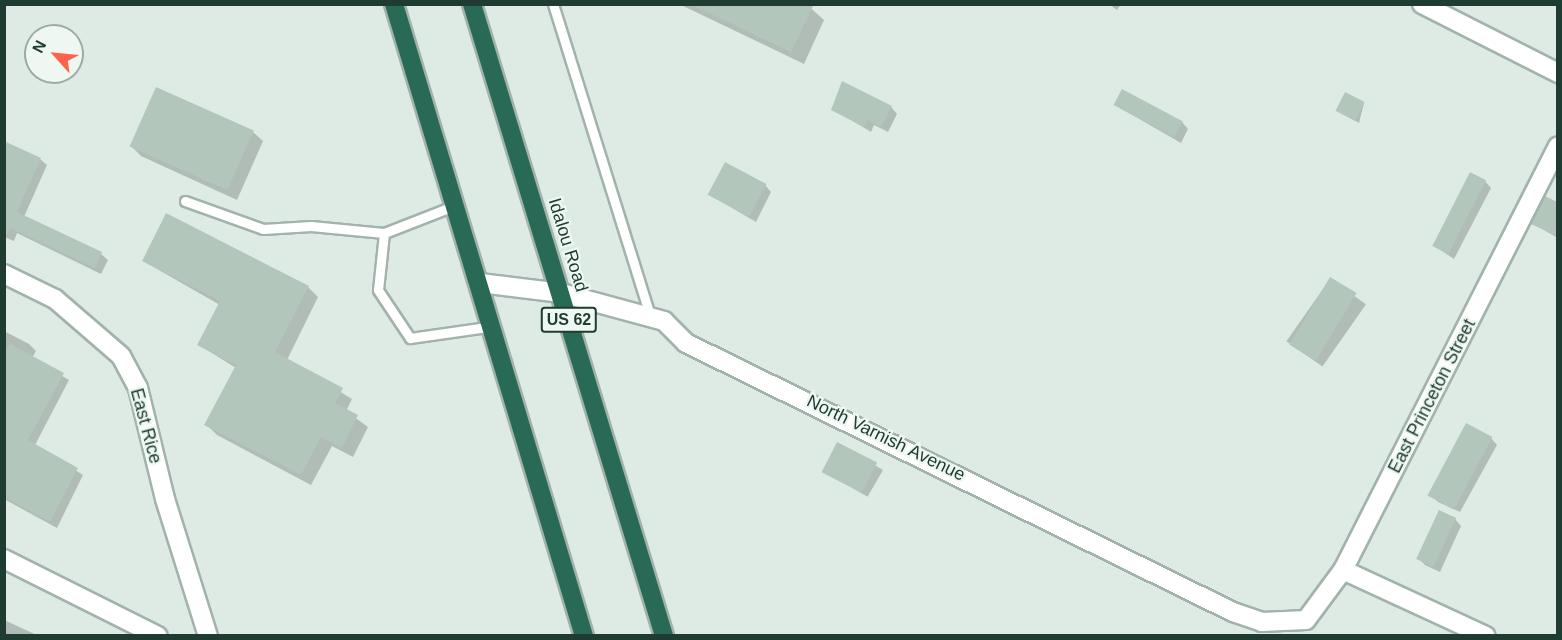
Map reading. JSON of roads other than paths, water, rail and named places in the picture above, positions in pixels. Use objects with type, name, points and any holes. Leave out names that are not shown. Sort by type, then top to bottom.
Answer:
[{"type":"highway","points":[[394,4],[494,326],[584,636]]},
{"type":"highway","name":"Idalou Road","points":[[472,4],[664,636]]},
{"type":"street","points":[[1422,4],[1557,74]]},
{"type":"street","name":"East Princeton Street","points":[[1283,621],[1306,620],[1343,570],[1557,146]]},
{"type":"street","name":"East Rice","points":[[4,274],[55,299],[121,356],[138,388],[165,499],[208,636]]},
{"type":"street","name":"North Varnish Avenue","points":[[480,283],[561,292],[664,321],[686,343],[1233,612],[1262,622],[1283,621]]},
{"type":"street","points":[[4,559],[158,636]]},
{"type":"street","points":[[1343,570],[1486,636]]},
{"type":"lane","points":[[553,4],[651,318]]},
{"type":"lane","points":[[185,201],[263,229],[311,226],[384,233],[456,205]]},
{"type":"lane","points":[[384,233],[378,290],[410,338],[494,326]]}]
